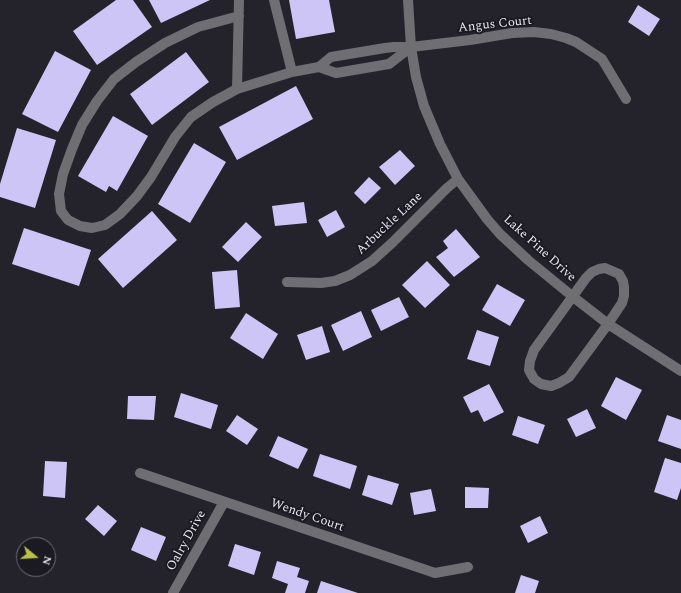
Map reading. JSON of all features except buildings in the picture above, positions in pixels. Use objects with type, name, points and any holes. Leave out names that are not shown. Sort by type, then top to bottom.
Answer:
[{"type":"street","points":[[237,89],[239,0]]},
{"type":"street","points":[[274,0],[292,72]]},
{"type":"street","name":"Lake Pine Drive","points":[[408,0],[411,47],[416,77],[424,106],[440,144],[458,179],[487,219],[500,234],[528,260],[572,296],[608,324],[681,371]]},
{"type":"street","points":[[239,16],[198,27],[165,43],[136,62],[114,79],[97,101],[82,125],[63,174],[59,194],[61,211],[68,220],[80,226],[92,228],[105,225],[120,214],[137,196],[151,177],[175,137],[191,118],[212,102],[237,89],[292,72],[319,68],[336,73],[389,64],[411,47]]},
{"type":"street","name":"Angus Court","points":[[319,68],[331,58],[394,46],[411,47],[512,33],[534,32],[551,34],[576,42],[602,60],[626,99]]},
{"type":"street","name":"Arbuckle Lane","points":[[288,282],[321,283],[335,281],[350,275],[372,261],[458,179]]},
{"type":"street","name":"Lake Pine Drive","points":[[605,268],[618,274],[623,281],[624,296],[622,303],[569,377],[551,386],[540,384],[534,379],[529,370],[530,361],[534,350],[564,310],[572,296],[592,272],[599,269],[605,268]]},
{"type":"street","name":"Wendy Court","points":[[140,472],[435,573],[468,567]]},
{"type":"street","name":"Oalry Drive","points":[[173,593],[224,502]]}]
